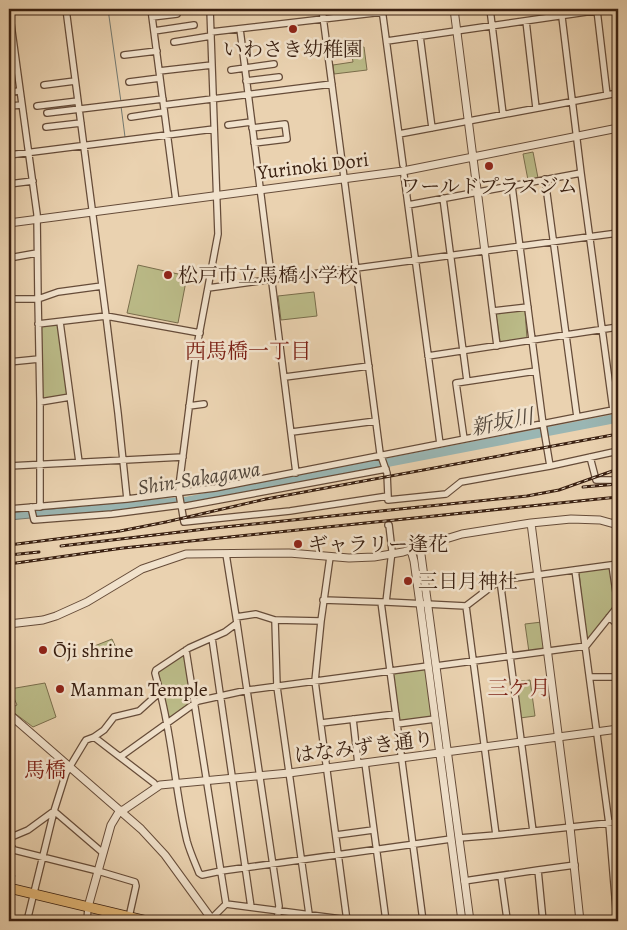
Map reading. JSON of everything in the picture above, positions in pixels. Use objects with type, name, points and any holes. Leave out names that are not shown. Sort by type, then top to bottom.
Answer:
[{"type":"highway","points":[[9,888],[147,921]]},
{"type":"street","points":[[9,9],[12,47],[22,104],[37,219],[40,506]]},
{"type":"street","points":[[66,9],[118,406],[127,499]]},
{"type":"street","points":[[151,9],[176,201]]},
{"type":"street","points":[[210,9],[218,237],[200,333],[183,456],[179,494],[184,522],[290,511],[388,496]]},
{"type":"street","points":[[322,9],[376,421],[381,456],[388,480],[388,500],[446,494],[461,482],[618,452]]},
{"type":"street","points":[[454,9],[497,346]]},
{"type":"street","points":[[490,9],[503,114]]},
{"type":"street","points":[[387,41],[526,21],[561,12],[607,9]]},
{"type":"street","points":[[174,42],[240,29],[383,10],[403,165]]},
{"type":"street","points":[[597,10],[607,95]]},
{"type":"street","points":[[9,509],[179,494],[616,410],[589,237],[561,12]]},
{"type":"street","points":[[152,16],[177,14]]},
{"type":"street","points":[[526,21],[536,108]]},
{"type":"street","points":[[154,31],[194,25]]},
{"type":"street","points":[[240,29],[296,473]]},
{"type":"street","points":[[420,36],[432,128]]},
{"type":"street","points":[[124,55],[156,51]]},
{"type":"street","points":[[232,70],[274,64]]},
{"type":"street","points":[[129,82],[160,74],[212,65]]},
{"type":"street","points":[[246,81],[279,77]]},
{"type":"street","points":[[44,85],[75,81]]},
{"type":"street","points":[[47,113],[121,104],[213,99],[332,84]]},
{"type":"street","points":[[9,92],[20,91]]},
{"type":"street","points":[[399,134],[618,93]]},
{"type":"street","points":[[37,106],[78,101]]},
{"type":"street","points":[[9,106],[22,104]]},
{"type":"street","points":[[131,117],[164,112]]},
{"type":"street","points":[[46,127],[81,123]]},
{"type":"street","points":[[228,125],[285,124],[287,139],[254,143]]},
{"type":"street","name":"Yurinoki Dori","points":[[9,223],[404,170],[618,128]]},
{"type":"street","points":[[9,155],[214,129]]},
{"type":"street","points":[[408,205],[581,173]]},
{"type":"street","points":[[404,175],[440,444]]},
{"type":"street","points":[[545,179],[577,418]]},
{"type":"street","points":[[9,184],[33,181]]},
{"type":"street","points":[[512,186],[550,466]]},
{"type":"street","points":[[443,198],[467,381]]},
{"type":"street","points":[[208,288],[415,262],[618,233]]},
{"type":"street","points":[[9,258],[38,253]]},
{"type":"street","points":[[9,299],[38,299],[58,292],[102,286]]},
{"type":"street","points":[[493,312],[528,307]]},
{"type":"street","points":[[38,324],[106,316],[200,333]]},
{"type":"street","points":[[60,322],[79,462]]},
{"type":"street","points":[[428,356],[618,327]]},
{"type":"street","points":[[9,362],[39,359]]},
{"type":"street","points":[[285,377],[369,366]]},
{"type":"street","points":[[464,439],[456,383],[536,371]]},
{"type":"street","points":[[40,402],[70,397]]},
{"type":"street","points":[[190,406],[204,404]]},
{"type":"street","points":[[292,432],[376,421]]},
{"type":"street","points":[[9,466],[183,456]]},
{"type":"street","points":[[590,457],[596,480],[615,480]]},
{"type":"street","points":[[31,507],[34,520],[112,514],[181,506],[386,469]]},
{"type":"street","points":[[9,624],[43,620],[56,616],[87,602],[142,570],[186,554],[289,553],[364,558],[392,555],[462,534],[531,523],[578,519],[600,520],[618,525]]},
{"type":"street","points":[[531,523],[575,865],[580,921]]},
{"type":"street","points":[[388,525],[392,555],[384,602],[397,724],[423,921]]},
{"type":"street","points":[[420,547],[424,604],[455,839],[462,921]]},
{"type":"street","points":[[411,550],[424,604]]},
{"type":"street","points":[[226,554],[248,690],[279,906],[277,921]]},
{"type":"street","points":[[330,557],[323,600],[315,681],[347,920]]},
{"type":"street","points":[[120,757],[194,703],[248,690],[586,646],[618,606],[615,564],[500,580],[466,606],[323,600]]},
{"type":"street","points":[[575,570],[609,824],[616,888],[617,921]]},
{"type":"street","points":[[500,580],[533,831]]},
{"type":"street","points":[[466,606],[496,834]]},
{"type":"street","points":[[321,621],[275,620],[256,614],[237,620],[225,632],[186,650],[155,671],[168,723],[176,783],[187,841],[199,873],[202,875],[245,867],[413,844],[618,822]]},
{"type":"street","points":[[609,617],[618,625]]},
{"type":"street","points":[[275,620],[276,687],[309,914]]},
{"type":"street","points":[[212,638],[251,907]]},
{"type":"street","points":[[9,714],[122,811],[157,846],[212,920],[226,904],[186,650]]},
{"type":"street","points":[[432,666],[436,719],[443,753]]},
{"type":"street","points":[[590,677],[618,677]]},
{"type":"street","points":[[27,921],[54,811],[70,766],[86,740],[104,730],[114,718],[139,711],[160,692]]},
{"type":"street","points":[[321,723],[396,714]]},
{"type":"street","points":[[353,719],[373,830],[386,921]]},
{"type":"street","points":[[397,724],[436,719]]},
{"type":"street","name":"はなみずき通り","points":[[122,811],[156,786],[289,773],[618,729]]},
{"type":"street","points":[[94,737],[156,786]]},
{"type":"street","points":[[9,838],[28,830],[54,811]]},
{"type":"street","points":[[54,811],[103,853]]},
{"type":"street","points":[[87,921],[88,907],[111,825],[117,814],[122,811]]},
{"type":"street","points":[[336,835],[373,830]]},
{"type":"street","points":[[455,839],[470,921]]},
{"type":"street","points":[[9,843],[14,850],[98,871],[136,884],[129,917]]},
{"type":"street","points":[[464,880],[575,865]]},
{"type":"street","points":[[538,870],[543,921]]},
{"type":"street","points":[[501,876],[507,919]]},
{"type":"street","points":[[226,904],[357,921]]},
{"type":"street","points":[[491,921],[507,919],[516,921]]},
{"type":"green space","points":[[364,47],[367,70],[334,74],[333,65],[353,62],[351,49]]},
{"type":"green space","points":[[533,152],[538,178],[528,180],[523,154]]},
{"type":"green space","points":[[138,265],[187,276],[178,323],[127,313]]},
{"type":"green space","points":[[314,292],[317,316],[281,320],[278,296]]},
{"type":"green space","points":[[525,310],[527,339],[501,343],[496,315],[498,313]]},
{"type":"green space","points":[[59,325],[68,393],[67,395],[44,399],[41,396],[41,327]]},
{"type":"green space","points":[[611,567],[615,606],[586,642],[579,571]]},
{"type":"green space","points":[[542,622],[546,650],[529,652],[525,624]]},
{"type":"green space","points":[[112,639],[117,650],[91,659],[87,649]]},
{"type":"green space","points":[[183,654],[192,701],[171,717],[168,716],[157,671]]},
{"type":"green space","points":[[427,669],[432,717],[399,722],[393,674]]},
{"type":"green space","points":[[530,680],[535,716],[520,718],[515,682]]},
{"type":"green space","points":[[45,683],[56,717],[33,727],[9,709],[17,705],[10,689]]},
{"type":"water","points":[[95,505],[95,512],[9,520],[9,513]]},
{"type":"waterway","points":[[108,9],[121,102]]},
{"type":"waterway","points":[[121,106],[125,137]]},
{"type":"waterway","name":"Shin-Sakagawa","points":[[84,510],[188,501],[618,418]]},
{"type":"waterway","points":[[9,863],[15,876]]},
{"type":"railway","points":[[9,545],[120,531],[266,499],[618,434]]},
{"type":"railway","points":[[61,546],[214,528],[527,496],[559,490],[618,469]]},
{"type":"railway","points":[[583,487],[618,484]]},
{"type":"railway","points":[[9,564],[123,548],[618,497]]},
{"type":"railway","points":[[9,555],[39,552]]},
{"type":"place","name":"いわさき幼稚園","points":[[293,29]]},
{"type":"place","name":"ワールドプラスジム","points":[[489,166]]},
{"type":"place","name":"松戸市立馬橋小学校","points":[[168,275]]},
{"type":"place","name":"ギャラリー逢花","points":[[298,544]]},
{"type":"place","name":"三日月神社","points":[[408,581]]},
{"type":"place","name":"Ōji shrine","points":[[43,650]]},
{"type":"place","name":"Manman Temple","points":[[60,689]]},
{"type":"district","name":"西馬橋一丁目","points":[[248,351]]},
{"type":"district","name":"三ケ月","points":[[519,688]]},
{"type":"district","name":"馬橋","points":[[45,770]]},
{"type":"water label","name":"新坂川","points":[[502,422]]}]
